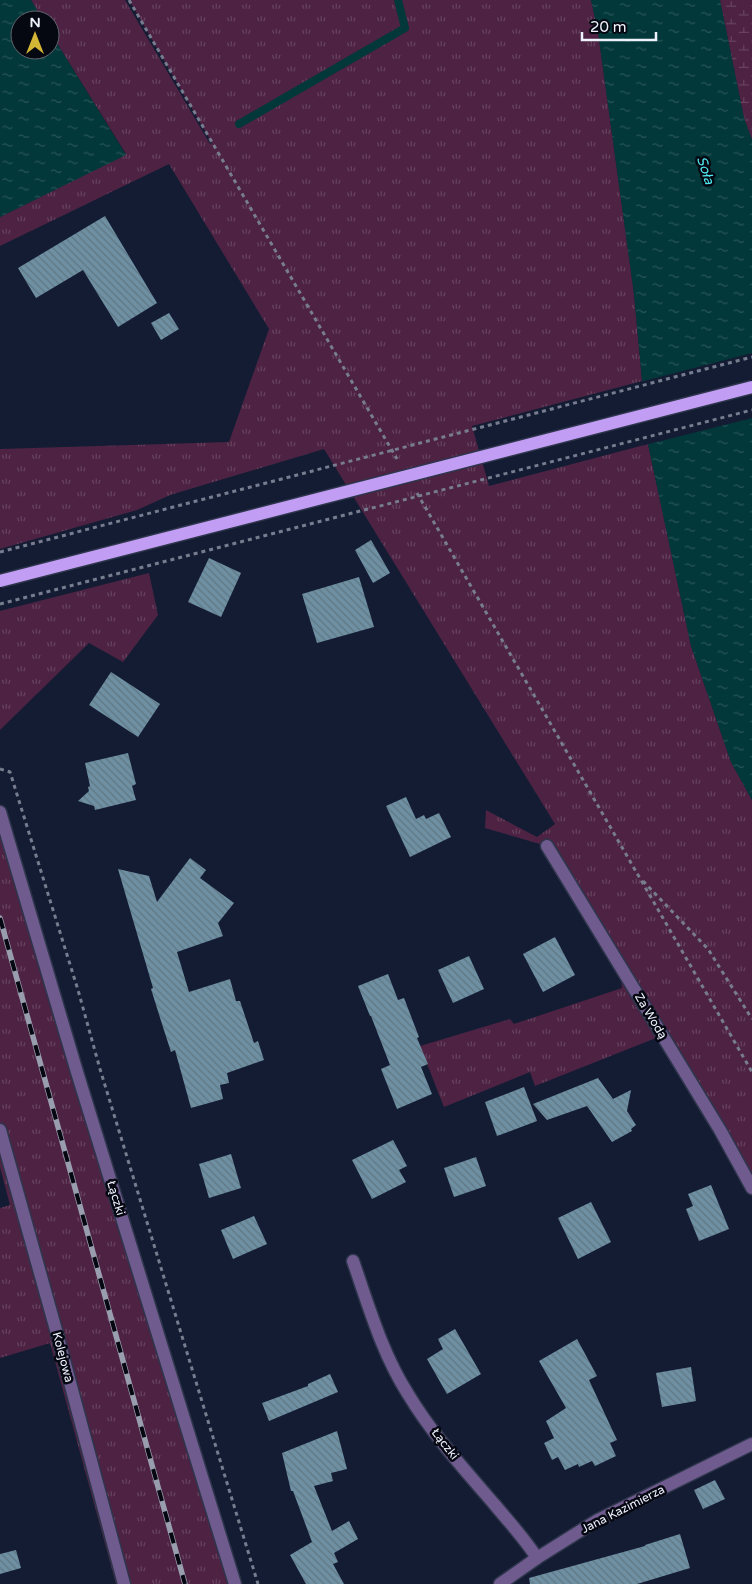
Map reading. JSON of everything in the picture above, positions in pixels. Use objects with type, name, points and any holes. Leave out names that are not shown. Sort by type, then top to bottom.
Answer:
[{"type":"main road","points":[[0,581],[752,387]]},
{"type":"street","name":"Łączki","points":[[0,812],[83,1091],[235,1584]]},
{"type":"street","name":"Za Wodą","points":[[547,846],[720,1130],[752,1188]]},
{"type":"street","name":"Kolejowa","points":[[0,1130],[124,1584]]},
{"type":"street","name":"Łączki","points":[[354,1261],[372,1321],[389,1360],[408,1395],[466,1471],[528,1544],[537,1558]]},
{"type":"street","name":"Jana Kazimierza","points":[[500,1584],[596,1521],[752,1444]]},
{"type":"path","points":[[128,0],[399,462]]},
{"type":"path","points":[[0,552],[752,357]]},
{"type":"path","points":[[0,604],[752,410]]},
{"type":"path","points":[[414,487],[752,1072]]},
{"type":"path","points":[[0,769],[10,772],[13,781],[258,1584]]},
{"type":"path","points":[[639,877],[708,949],[752,1019]]},
{"type":"green space","points":[[31,0],[125,0],[210,144],[212,143],[129,0],[591,0],[598,32],[634,294],[642,381],[472,426],[489,486],[648,444],[691,646],[731,762],[752,800],[752,1188],[720,1130],[656,1038],[535,1086],[530,1072],[444,1107],[420,1046],[510,1019],[514,1024],[622,988],[619,962],[547,846],[485,828],[486,810],[537,837],[555,824],[324,449],[170,495],[137,510],[0,549],[0,449],[229,442],[269,329],[169,164],[0,246],[0,217],[126,154],[60,48],[60,10],[37,10]]},
{"type":"green space","points":[[720,0],[752,0],[752,140],[744,118]]},
{"type":"green space","points":[[149,573],[158,615],[123,662],[89,643],[0,730],[0,611]]},
{"type":"green space","points":[[0,812],[235,1584],[116,1584],[50,1343],[0,1358],[0,1208],[10,1205],[0,1167]]},
{"type":"water","points":[[0,0],[31,0],[37,10],[10,10],[10,60],[60,60],[60,48],[126,155],[0,217]]},
{"type":"water","name":"Soła","points":[[591,0],[720,0],[744,118],[752,140],[752,800],[731,762],[691,646],[648,444],[634,294],[598,32]]},
{"type":"pier","points":[[752,353],[752,418],[645,445],[640,382]]},
{"type":"building","points":[[105,216],[157,303],[118,327],[83,270],[36,298],[18,268]]},
{"type":"building","points":[[169,313],[179,329],[161,340],[151,323]]},
{"type":"building","points":[[371,540],[390,573],[373,583],[355,550]]},
{"type":"building","points":[[209,558],[241,573],[221,617],[188,602]]},
{"type":"building","points":[[359,577],[374,627],[317,643],[302,594]]},
{"type":"building","points":[[111,672],[160,704],[138,737],[89,705]]},
{"type":"building","points":[[128,753],[136,784],[132,786],[136,800],[95,810],[94,806],[78,801],[89,791],[88,787],[90,786],[85,763]]},
{"type":"building","points":[[406,797],[416,819],[424,815],[426,819],[439,813],[451,837],[410,857],[386,806]]},
{"type":"building","points":[[190,858],[206,870],[200,878],[234,903],[218,923],[223,936],[177,952],[189,992],[230,979],[236,1001],[240,1001],[254,1043],[258,1041],[264,1060],[227,1073],[229,1083],[220,1085],[223,1099],[191,1108],[175,1050],[171,1052],[151,989],[153,988],[118,869],[149,876],[157,902]]},
{"type":"building","points":[[555,937],[575,975],[543,992],[523,954]]},
{"type":"building","points":[[469,956],[484,989],[453,1003],[438,970]]},
{"type":"building","points":[[388,974],[398,1000],[404,998],[419,1037],[417,1038],[428,1064],[421,1067],[432,1094],[397,1109],[381,1069],[390,1065],[358,986]]},
{"type":"building","points":[[598,1078],[613,1099],[631,1090],[627,1111],[636,1125],[631,1129],[632,1131],[612,1142],[587,1106],[547,1120],[533,1104]]},
{"type":"building","points":[[524,1087],[537,1121],[497,1136],[485,1102]]},
{"type":"building","points":[[393,1140],[407,1166],[399,1170],[406,1182],[372,1199],[352,1160]]},
{"type":"building","points":[[231,1154],[241,1188],[209,1198],[199,1164]]},
{"type":"building","points":[[476,1157],[486,1186],[454,1197],[444,1168]]},
{"type":"building","points":[[711,1185],[729,1229],[699,1241],[686,1209],[693,1206],[688,1194]]},
{"type":"building","points":[[591,1202],[611,1242],[578,1259],[558,1218]]},
{"type":"building","points":[[254,1216],[267,1244],[233,1259],[221,1230]]},
{"type":"building","points":[[455,1329],[481,1374],[447,1394],[427,1359],[443,1349],[438,1339]]},
{"type":"building","points":[[577,1339],[597,1376],[589,1380],[617,1440],[610,1443],[616,1456],[595,1466],[592,1461],[579,1467],[578,1464],[565,1470],[558,1457],[552,1460],[544,1443],[554,1438],[546,1421],[566,1408],[539,1361]]},
{"type":"building","points":[[691,1367],[696,1401],[662,1407],[656,1373]]},
{"type":"building","points":[[330,1374],[338,1392],[269,1421],[262,1403],[308,1386],[308,1384]]},
{"type":"building","points":[[337,1431],[347,1469],[331,1473],[333,1481],[314,1486],[332,1531],[349,1521],[358,1539],[334,1553],[338,1562],[333,1564],[344,1584],[306,1584],[290,1555],[312,1542],[293,1491],[291,1491],[282,1453]]},
{"type":"building","points":[[715,1480],[725,1499],[703,1509],[694,1490]]},
{"type":"building","points":[[680,1534],[690,1568],[637,1584],[530,1584],[529,1578],[645,1546]]},
{"type":"building","points":[[16,1550],[21,1568],[0,1574],[0,1554]]},
{"type":"waterway","points":[[239,124],[405,28],[398,0]]},
{"type":"railway","points":[[0,918],[185,1584]]}]
